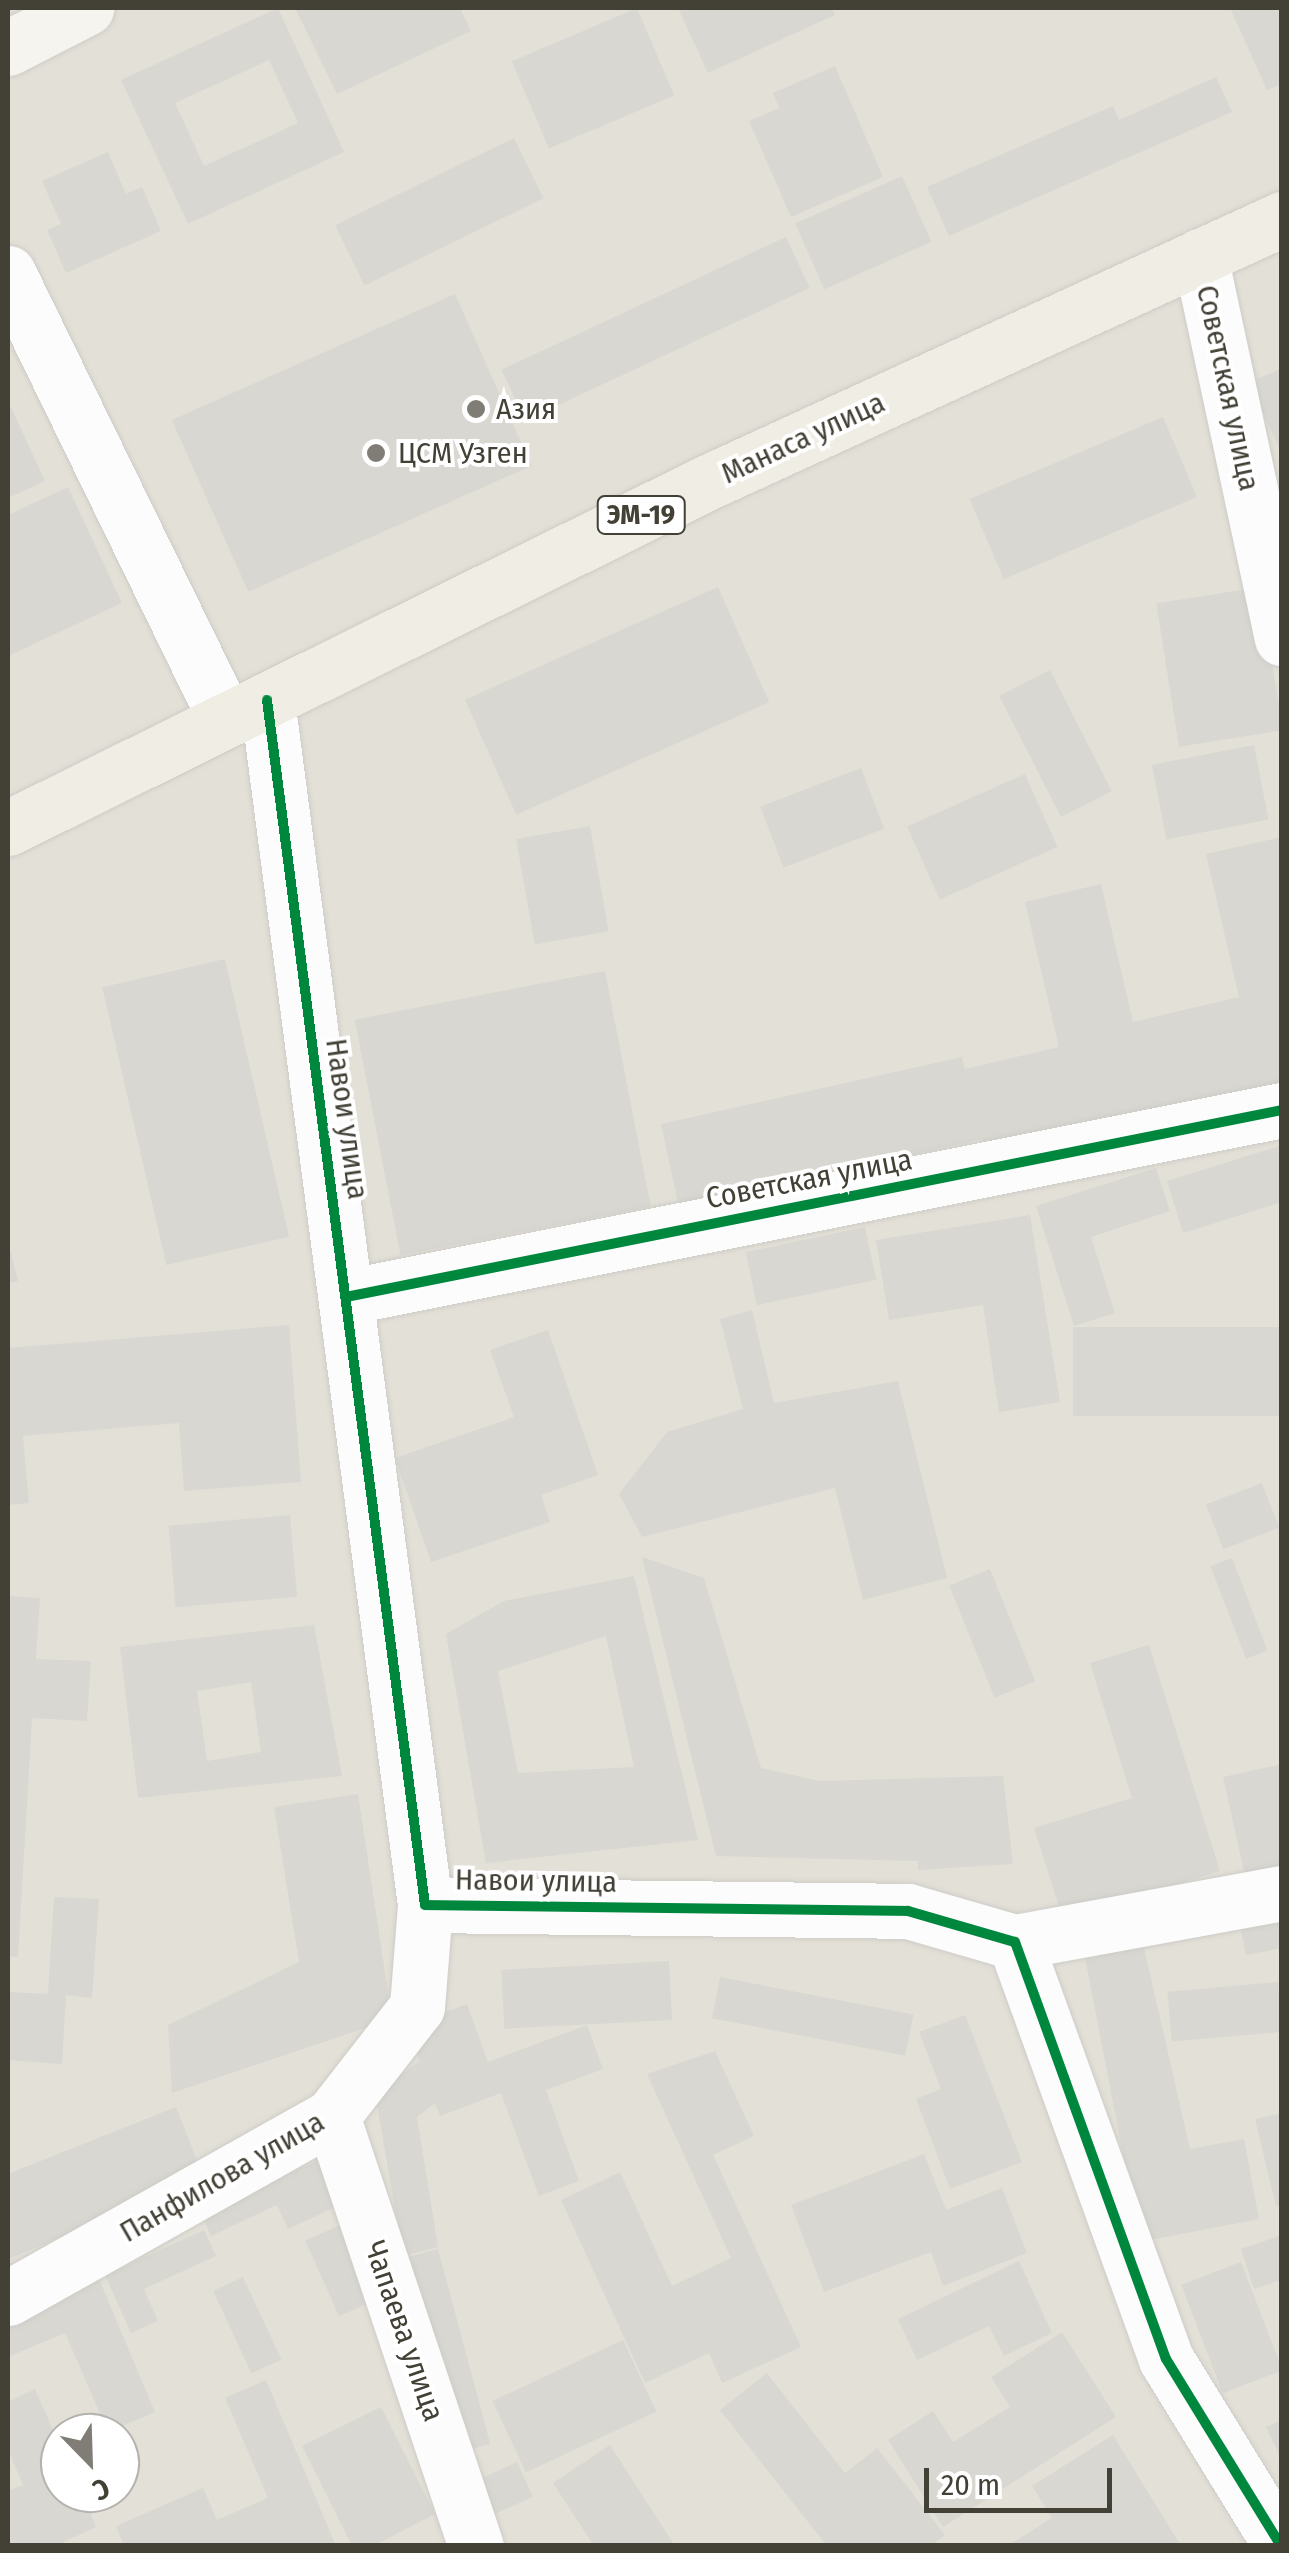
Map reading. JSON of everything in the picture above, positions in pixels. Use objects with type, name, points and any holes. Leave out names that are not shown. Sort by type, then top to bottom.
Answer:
[{"type":"main road","name":"Манаса улица","points":[[8,828],[706,483],[1282,219]]},
{"type":"street","points":[[8,48],[86,8]]},
{"type":"street","name":"Советская улица","points":[[1200,256],[1282,638]]},
{"type":"street","name":"Навои улица","points":[[8,273],[246,709],[346,1298],[425,1905],[908,1911],[1015,1942]]},
{"type":"street","name":"Советская улица","points":[[346,1298],[1282,1110]]},
{"type":"street","points":[[1281,2546],[1166,2359],[1015,1942],[1282,1894]]},
{"type":"street","name":"Панфилова улица","points":[[8,2298],[332,2116],[418,2007],[425,1905]]},
{"type":"street","name":"Чапаева улица","points":[[332,2116],[476,2546]]},
{"type":"shaded area","points":[[8,8],[1281,8],[1281,2545],[8,2546]]},
{"type":"building","points":[[278,8],[344,152],[188,224],[121,80]],"holes":[[[269,60],[298,123],[204,166],[175,103]]]},
{"type":"building","points":[[295,8],[460,8],[471,31],[337,94]]},
{"type":"building","points":[[637,8],[674,95],[549,149],[512,61]]},
{"type":"building","points":[[678,8],[832,8],[835,15],[708,73]]},
{"type":"building","points":[[1230,8],[1282,8],[1282,84],[1267,90]]},
{"type":"building","points":[[835,66],[883,177],[791,217],[749,121],[779,108],[773,93]]},
{"type":"building","points":[[1216,77],[1232,112],[949,236],[927,187],[1113,106],[1119,120]]},
{"type":"building","points":[[514,138],[543,198],[365,285],[335,225]]},
{"type":"building","points":[[108,152],[126,194],[142,187],[161,231],[66,273],[47,230],[61,224],[42,181]]},
{"type":"building","points":[[902,176],[931,242],[824,289],[795,224]]},
{"type":"building","points":[[786,237],[810,288],[525,420],[501,370]]},
{"type":"building","points":[[455,294],[531,466],[248,592],[172,420]]},
{"type":"building","points":[[1282,368],[1282,454],[1249,383]]},
{"type":"building","points":[[11,407],[45,481],[8,498],[8,409]]},
{"type":"building","points":[[1163,417],[1197,497],[1004,579],[970,499]]},
{"type":"building","points":[[68,487],[122,603],[8,656],[8,515]]},
{"type":"building","points":[[718,587],[769,702],[516,815],[465,700]]},
{"type":"building","points":[[1260,587],[1282,730],[1179,747],[1156,603]]},
{"type":"building","points":[[1050,670],[1112,791],[1061,817],[999,696]]},
{"type":"building","points":[[1254,745],[1269,820],[1166,839],[1152,765]]},
{"type":"building","points":[[861,768],[884,829],[783,867],[760,807]]},
{"type":"building","points":[[1025,774],[1058,847],[940,900],[907,826]]},
{"type":"building","points":[[590,826],[609,931],[535,944],[516,839]]},
{"type":"building","points":[[1282,837],[1282,1083],[985,1151],[982,1139],[679,1207],[661,1124],[962,1057],[965,1069],[1059,1047],[1025,902],[1101,884],[1133,1022],[1239,997],[1206,854]]},
{"type":"building","points":[[225,959],[289,1237],[166,1265],[102,987]]},
{"type":"building","points":[[605,971],[651,1207],[400,1255],[355,1020]]},
{"type":"building","points":[[1282,1145],[1282,1202],[1183,1233],[1167,1181]]},
{"type":"building","points":[[1156,1168],[1170,1211],[1091,1237],[1115,1313],[1074,1326],[1036,1206]]},
{"type":"building","points":[[1030,1215],[1060,1402],[999,1412],[983,1305],[889,1320],[876,1240]]},
{"type":"building","points":[[865,1227],[876,1280],[757,1305],[746,1252]]},
{"type":"building","points":[[8,1241],[18,1281],[8,1283]]},
{"type":"building","points":[[752,1310],[774,1403],[898,1381],[947,1578],[863,1600],[835,1488],[642,1537],[619,1494],[667,1432],[743,1409],[720,1319]]},
{"type":"building","points":[[289,1325],[301,1482],[184,1491],[179,1423],[23,1436],[29,1503],[8,1505],[8,1348]]},
{"type":"building","points":[[1073,1327],[1282,1327],[1282,1416],[1073,1416]]},
{"type":"building","points":[[548,1330],[598,1475],[541,1495],[550,1522],[431,1562],[395,1458],[514,1417],[490,1350]]},
{"type":"building","points":[[1262,1483],[1279,1528],[1223,1549],[1206,1505]]},
{"type":"building","points":[[290,1515],[297,1597],[176,1607],[168,1526]]},
{"type":"building","points":[[642,1557],[704,1578],[761,1768],[820,1781],[1003,1776],[1013,1864],[918,1870],[918,1861],[716,1856]]},
{"type":"building","points":[[1232,1558],[1267,1650],[1246,1659],[1211,1566]]},
{"type":"building","points":[[990,1569],[1035,1681],[995,1698],[949,1585]]},
{"type":"building","points":[[634,1576],[698,1840],[486,1863],[446,1634],[504,1601]],"holes":[[[606,1636],[634,1767],[518,1773],[498,1671]]]},
{"type":"building","points":[[8,1596],[40,1598],[36,1659],[91,1661],[87,1721],[32,1718],[18,1957],[8,1956]]},
{"type":"building","points":[[314,1625],[342,1776],[138,1798],[120,1647]],"holes":[[[251,1682],[261,1752],[207,1761],[197,1691]]]},
{"type":"building","points":[[1149,1645],[1220,1871],[1063,1919],[1034,1828],[1132,1798],[1090,1663]]},
{"type":"building","points":[[1282,1764],[1282,1867],[1245,1876],[1223,1777]]},
{"type":"building","points":[[358,1794],[392,2019],[172,2093],[168,2025],[299,1962],[274,1807]]},
{"type":"building","points":[[54,1897],[99,1899],[92,1998],[66,1995],[62,2064],[8,2060],[8,1992],[48,1994]]},
{"type":"building","points":[[1282,1912],[1282,1948],[1246,1955],[1239,1920]]},
{"type":"building","points":[[1140,1930],[1190,2149],[1244,2139],[1259,2219],[1140,2242],[1082,1942]]},
{"type":"building","points":[[669,1961],[672,2020],[504,2029],[501,1970]]},
{"type":"building","points":[[720,1977],[913,2015],[905,2056],[712,2018]]},
{"type":"building","points":[[1278,1982],[1282,2032],[1172,2041],[1167,1992]]},
{"type":"building","points":[[467,2004],[488,2062],[587,2025],[603,2069],[546,2090],[579,2181],[539,2196],[501,2093],[440,2116],[435,2103],[417,2117],[438,2247],[403,2256],[375,2093],[420,2061],[407,2027]]},
{"type":"building","points":[[965,2015],[1022,2162],[950,2189],[916,2099],[941,2089],[919,2032]]},
{"type":"building","points":[[715,2051],[754,2136],[713,2155],[801,2347],[722,2383],[709,2353],[645,2383],[561,2200],[620,2172],[672,2286],[731,2258],[647,2074]]},
{"type":"building","points":[[176,2107],[204,2178],[8,2259],[8,2174]]},
{"type":"building","points":[[1282,2113],[1282,2205],[1276,2206],[1255,2119]]},
{"type":"building","points":[[924,2154],[946,2210],[1002,2188],[1027,2253],[943,2286],[931,2252],[824,2292],[791,2205]]},
{"type":"building","points":[[321,2159],[342,2204],[288,2229],[277,2205],[211,2236],[201,2214]]},
{"type":"building","points":[[340,2225],[374,2301],[339,2316],[305,2240]]},
{"type":"building","points":[[204,2230],[216,2256],[144,2289],[158,2321],[131,2333],[105,2275]]},
{"type":"building","points":[[1282,2235],[1282,2280],[1254,2289],[1241,2249]]},
{"type":"building","points":[[438,2249],[490,2444],[456,2453],[404,2258]]},
{"type":"building","points":[[1019,2261],[1052,2333],[1004,2356],[989,2326],[917,2360],[898,2319]]},
{"type":"building","points":[[1241,2262],[1282,2371],[1223,2393],[1181,2285]]},
{"type":"building","points":[[96,2272],[155,2412],[140,2418],[140,2413],[100,2413],[65,2333],[8,2357],[8,2310]]},
{"type":"building","points":[[243,2277],[281,2359],[252,2373],[213,2291]]},
{"type":"building","points":[[1062,2332],[1116,2417],[943,2527],[888,2440],[933,2411],[953,2442],[1010,2407],[991,2377]]},
{"type":"building","points":[[623,2340],[656,2412],[526,2472],[492,2401]]},
{"type":"building","points":[[767,2373],[845,2473],[877,2448],[945,2535],[931,2546],[827,2546],[720,2410]]},
{"type":"building","points":[[266,2380],[336,2546],[124,2546],[116,2526],[203,2488],[217,2520],[268,2498],[225,2398]]},
{"type":"building","points":[[35,2389],[46,2413],[40,2413],[40,2513],[90,2513],[96,2527],[55,2546],[8,2546],[8,2491],[23,2485],[8,2450],[8,2402]]},
{"type":"building","points":[[381,2407],[435,2514],[373,2546],[352,2546],[302,2446]]},
{"type":"building","points":[[1282,2420],[1282,2461],[1266,2427]]},
{"type":"building","points":[[1113,2435],[1181,2546],[1007,2546],[1052,2518],[1032,2486]]},
{"type":"building","points":[[610,2445],[675,2546],[594,2546],[553,2483]]},
{"type":"building","points":[[517,2462],[533,2496],[478,2522],[462,2488]]},
{"type":"cycle path","points":[[267,700],[425,1905],[908,1911],[1015,1942],[1166,2359],[1281,2546]]},
{"type":"cycle path","points":[[346,1297],[1282,1110]]},
{"type":"place","name":"Азия","points":[[476,409]]},
{"type":"place","name":"ЦСМ Узген","points":[[376,453]]}]
